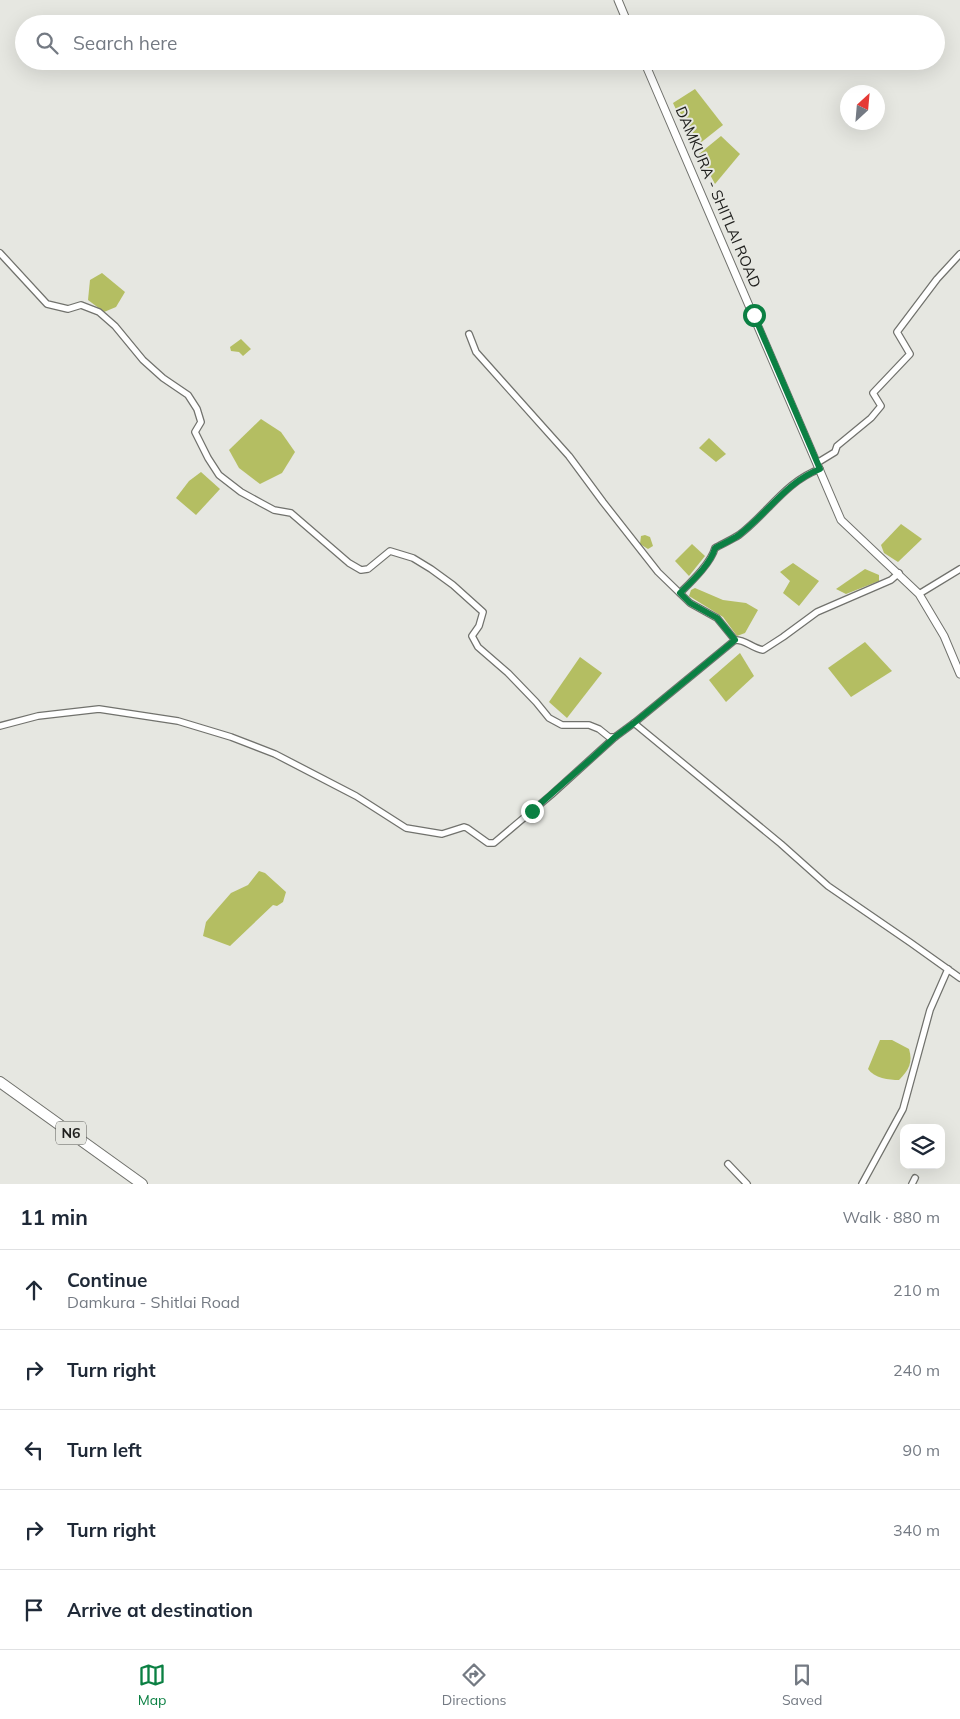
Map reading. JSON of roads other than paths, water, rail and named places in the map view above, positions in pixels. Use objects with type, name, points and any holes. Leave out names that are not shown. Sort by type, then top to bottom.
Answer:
[{"type":"highway","name":"N6","points":[[0,1082],[142,1184]]},
{"type":"street","points":[[618,0],[624,15]]},
{"type":"street","name":"DAMKURA - SHITLAI ROAD","points":[[648,70],[841,520],[919,594],[944,636],[960,674]]},
{"type":"street","points":[[0,253],[48,304],[68,309],[81,305],[99,312],[115,326],[143,360],[163,378],[188,395],[197,409],[201,422],[194,432],[208,458],[219,474],[241,492],[274,510],[292,512],[348,563],[361,570],[368,570],[390,551],[413,558],[431,569],[453,585],[483,612],[479,626],[472,636],[478,647],[508,673],[549,718],[562,725],[589,725],[599,729],[609,737],[615,737]]},
{"type":"street","points":[[680,593],[699,573],[713,554],[715,548],[737,536],[793,484],[835,452],[837,446],[871,418],[881,406],[873,393],[910,354],[897,332],[937,279],[960,254]]},
{"type":"street","points":[[469,334],[476,352],[554,438],[658,572],[690,603],[717,618],[735,640]]},
{"type":"street","points":[[919,594],[960,569]]},
{"type":"street","points":[[0,726],[38,716],[99,709],[178,721],[231,737],[274,754],[356,796],[406,828],[442,834],[464,827],[488,843],[494,844],[578,772],[615,737],[735,640],[743,640],[755,648],[763,650],[817,612],[891,580],[899,573]]},
{"type":"street","points":[[634,723],[782,844],[828,886],[960,978]]},
{"type":"street","points":[[862,1184],[903,1109],[930,1010],[948,969]]},
{"type":"street","points":[[728,1164],[748,1184]]}]
